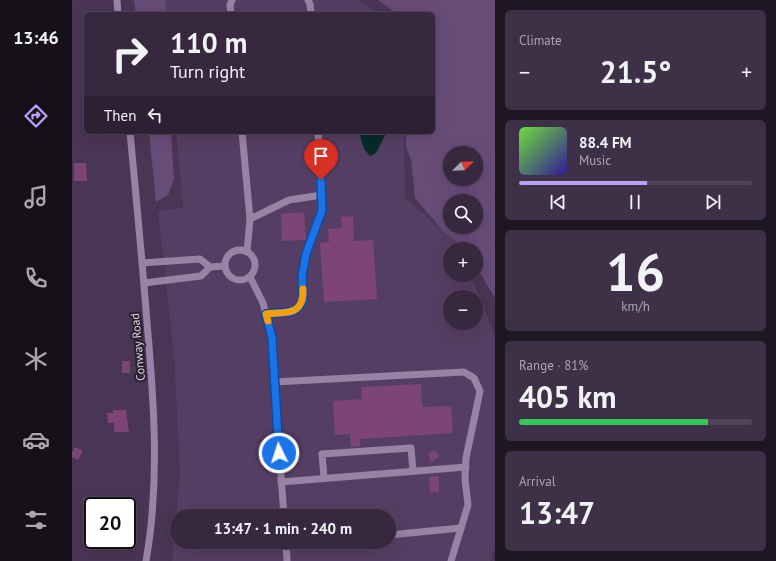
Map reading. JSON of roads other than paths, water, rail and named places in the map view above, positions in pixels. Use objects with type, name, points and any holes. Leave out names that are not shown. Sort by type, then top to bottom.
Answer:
[{"type":"street","points":[[117,0],[118,12]]},
{"type":"street","points":[[231,12],[230,5],[232,0]]},
{"type":"street","points":[[308,0],[311,12]]},
{"type":"street","name":"Conway Road","points":[[130,134],[153,390],[156,443],[154,498],[146,561]]},
{"type":"street","points":[[242,134],[250,220],[247,252]]},
{"type":"street","points":[[266,314],[290,312],[298,308],[303,300],[302,276],[306,254],[322,210],[318,134]]},
{"type":"street","points":[[250,220],[289,200],[322,196]]},
{"type":"street","points":[[236,250],[247,252],[251,255],[255,264],[255,269],[250,277],[241,281],[236,280],[228,275],[225,266],[228,256],[236,250]]},
{"type":"street","points":[[142,263],[200,259],[210,267]]},
{"type":"street","points":[[144,283],[201,276],[210,267],[225,266]]},
{"type":"street","points":[[250,277],[263,303],[272,338],[283,509]]},
{"type":"street","points":[[274,382],[464,372],[474,378],[480,391],[466,458],[468,505],[451,561]]},
{"type":"street","points":[[324,478],[322,454],[411,448],[413,471]]},
{"type":"street","points":[[281,482],[466,467]]},
{"type":"street","points":[[396,534],[461,528]]},
{"type":"street","points":[[286,549],[287,561]]}]
